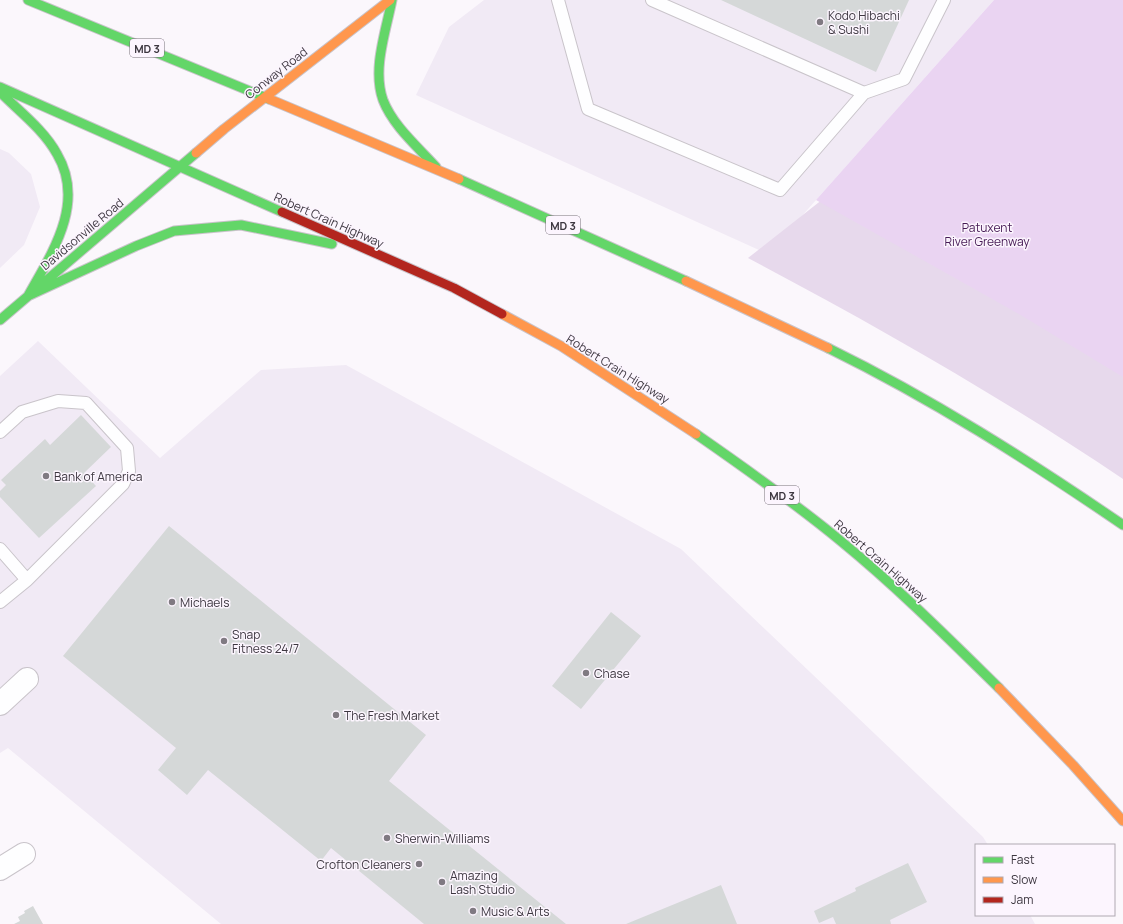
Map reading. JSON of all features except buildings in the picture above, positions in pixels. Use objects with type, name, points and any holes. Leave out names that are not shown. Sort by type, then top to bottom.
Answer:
[{"type":"main road","name":"MD 3","points":[[28,0],[265,97],[440,171],[615,248],[834,352],[933,403],[1049,475],[1123,525]]},
{"type":"main road","name":"Conway Road","points":[[180,167],[265,97],[391,0]]},
{"type":"main road","points":[[391,0],[380,63],[380,82],[383,99],[395,119],[440,171]]},
{"type":"main road","name":"Robert Crain Highway","points":[[0,87],[454,288],[561,346],[678,421],[769,485],[842,542],[923,614],[1003,692],[1073,765],[1123,821]]},
{"type":"main road","points":[[0,92],[42,134],[58,153],[68,174],[70,193],[66,220],[53,250],[28,296]]},
{"type":"main road","name":"Davidsonville Road","points":[[0,320],[180,167]]},
{"type":"main road","points":[[28,296],[136,246],[174,231],[205,226],[241,225],[376,254]]},
{"type":"street","points":[[0,704],[27,679]]},
{"type":"street","points":[[0,869],[24,854]]},
{"type":"lane","points":[[558,0],[588,109],[780,190],[864,94],[904,79],[944,0]]},
{"type":"lane","points":[[652,0],[864,94]]},
{"type":"lane","points":[[0,432],[22,412],[58,401],[86,403],[127,448],[129,471],[122,484],[27,580],[0,602]]},
{"type":"lane","points":[[0,549],[27,580]]},
{"type":"shaded area","points":[[484,0],[994,0],[768,254],[416,95],[449,27]]},
{"type":"shaded area","points":[[0,149],[9,153],[31,174],[40,207],[24,245],[0,268]]},
{"type":"shaded area","points":[[38,341],[160,458],[261,370],[346,365],[681,549],[983,837],[987,844],[975,844],[975,916],[1031,916],[1035,924],[221,924],[8,748],[0,753],[0,376]]},
{"type":"green space","name":"Patuxent River Greenway","points":[[994,0],[1123,0],[1123,377],[1019,314],[816,200]]},
{"type":"green space","name":"Patuxent River Greenway","points":[[1123,0],[1123,479],[986,391],[892,336],[748,258],[865,166]]},
{"type":"traffic: fast","points":[[28,0],[269,99]]},
{"type":"traffic: fast","points":[[392,0],[379,63],[380,88],[383,100],[387,110],[399,127],[436,167]]},
{"type":"traffic: fast","points":[[0,87],[282,212]]},
{"type":"traffic: fast","points":[[1,93],[39,129],[52,145],[65,172],[68,191],[67,209],[62,227],[47,263],[28,296]]},
{"type":"traffic: fast","points":[[0,320],[196,153]]},
{"type":"traffic: fast","points":[[459,179],[686,281]]},
{"type":"traffic: fast","points":[[28,296],[136,246],[174,231],[241,225],[332,244]]},
{"type":"traffic: fast","points":[[828,348],[905,388],[979,431],[1123,525]]},
{"type":"traffic: fast","points":[[696,434],[788,500],[842,542],[902,595],[999,688]]},
{"type":"traffic: slow","points":[[196,153],[224,129],[390,0]]},
{"type":"traffic: slow","points":[[269,99],[459,179]]},
{"type":"traffic: slow","points":[[686,281],[828,348]]},
{"type":"traffic: slow","points":[[502,314],[561,346],[696,434]]},
{"type":"traffic: slow","points":[[999,688],[1073,765],[1123,821]]},
{"type":"traffic: jam","points":[[282,212],[454,288],[502,314]]},
{"type":"place","name":"Kodo Hibachi & Sushi","points":[[820,22]]},
{"type":"place","name":"Bank of America","points":[[46,476]]},
{"type":"place","name":"Michaels","points":[[172,602]]},
{"type":"place","name":"Snap Fitness 24/7","points":[[224,641]]},
{"type":"place","name":"Chase","points":[[586,673]]},
{"type":"place","name":"The Fresh Market","points":[[336,715]]},
{"type":"place","name":"Sherwin-Williams","points":[[387,838]]},
{"type":"place","name":"Crofton Cleaners","points":[[419,864]]},
{"type":"place","name":"Amazing Lash Studio","points":[[442,882]]},
{"type":"place","name":"Music & Arts","points":[[473,911]]}]
